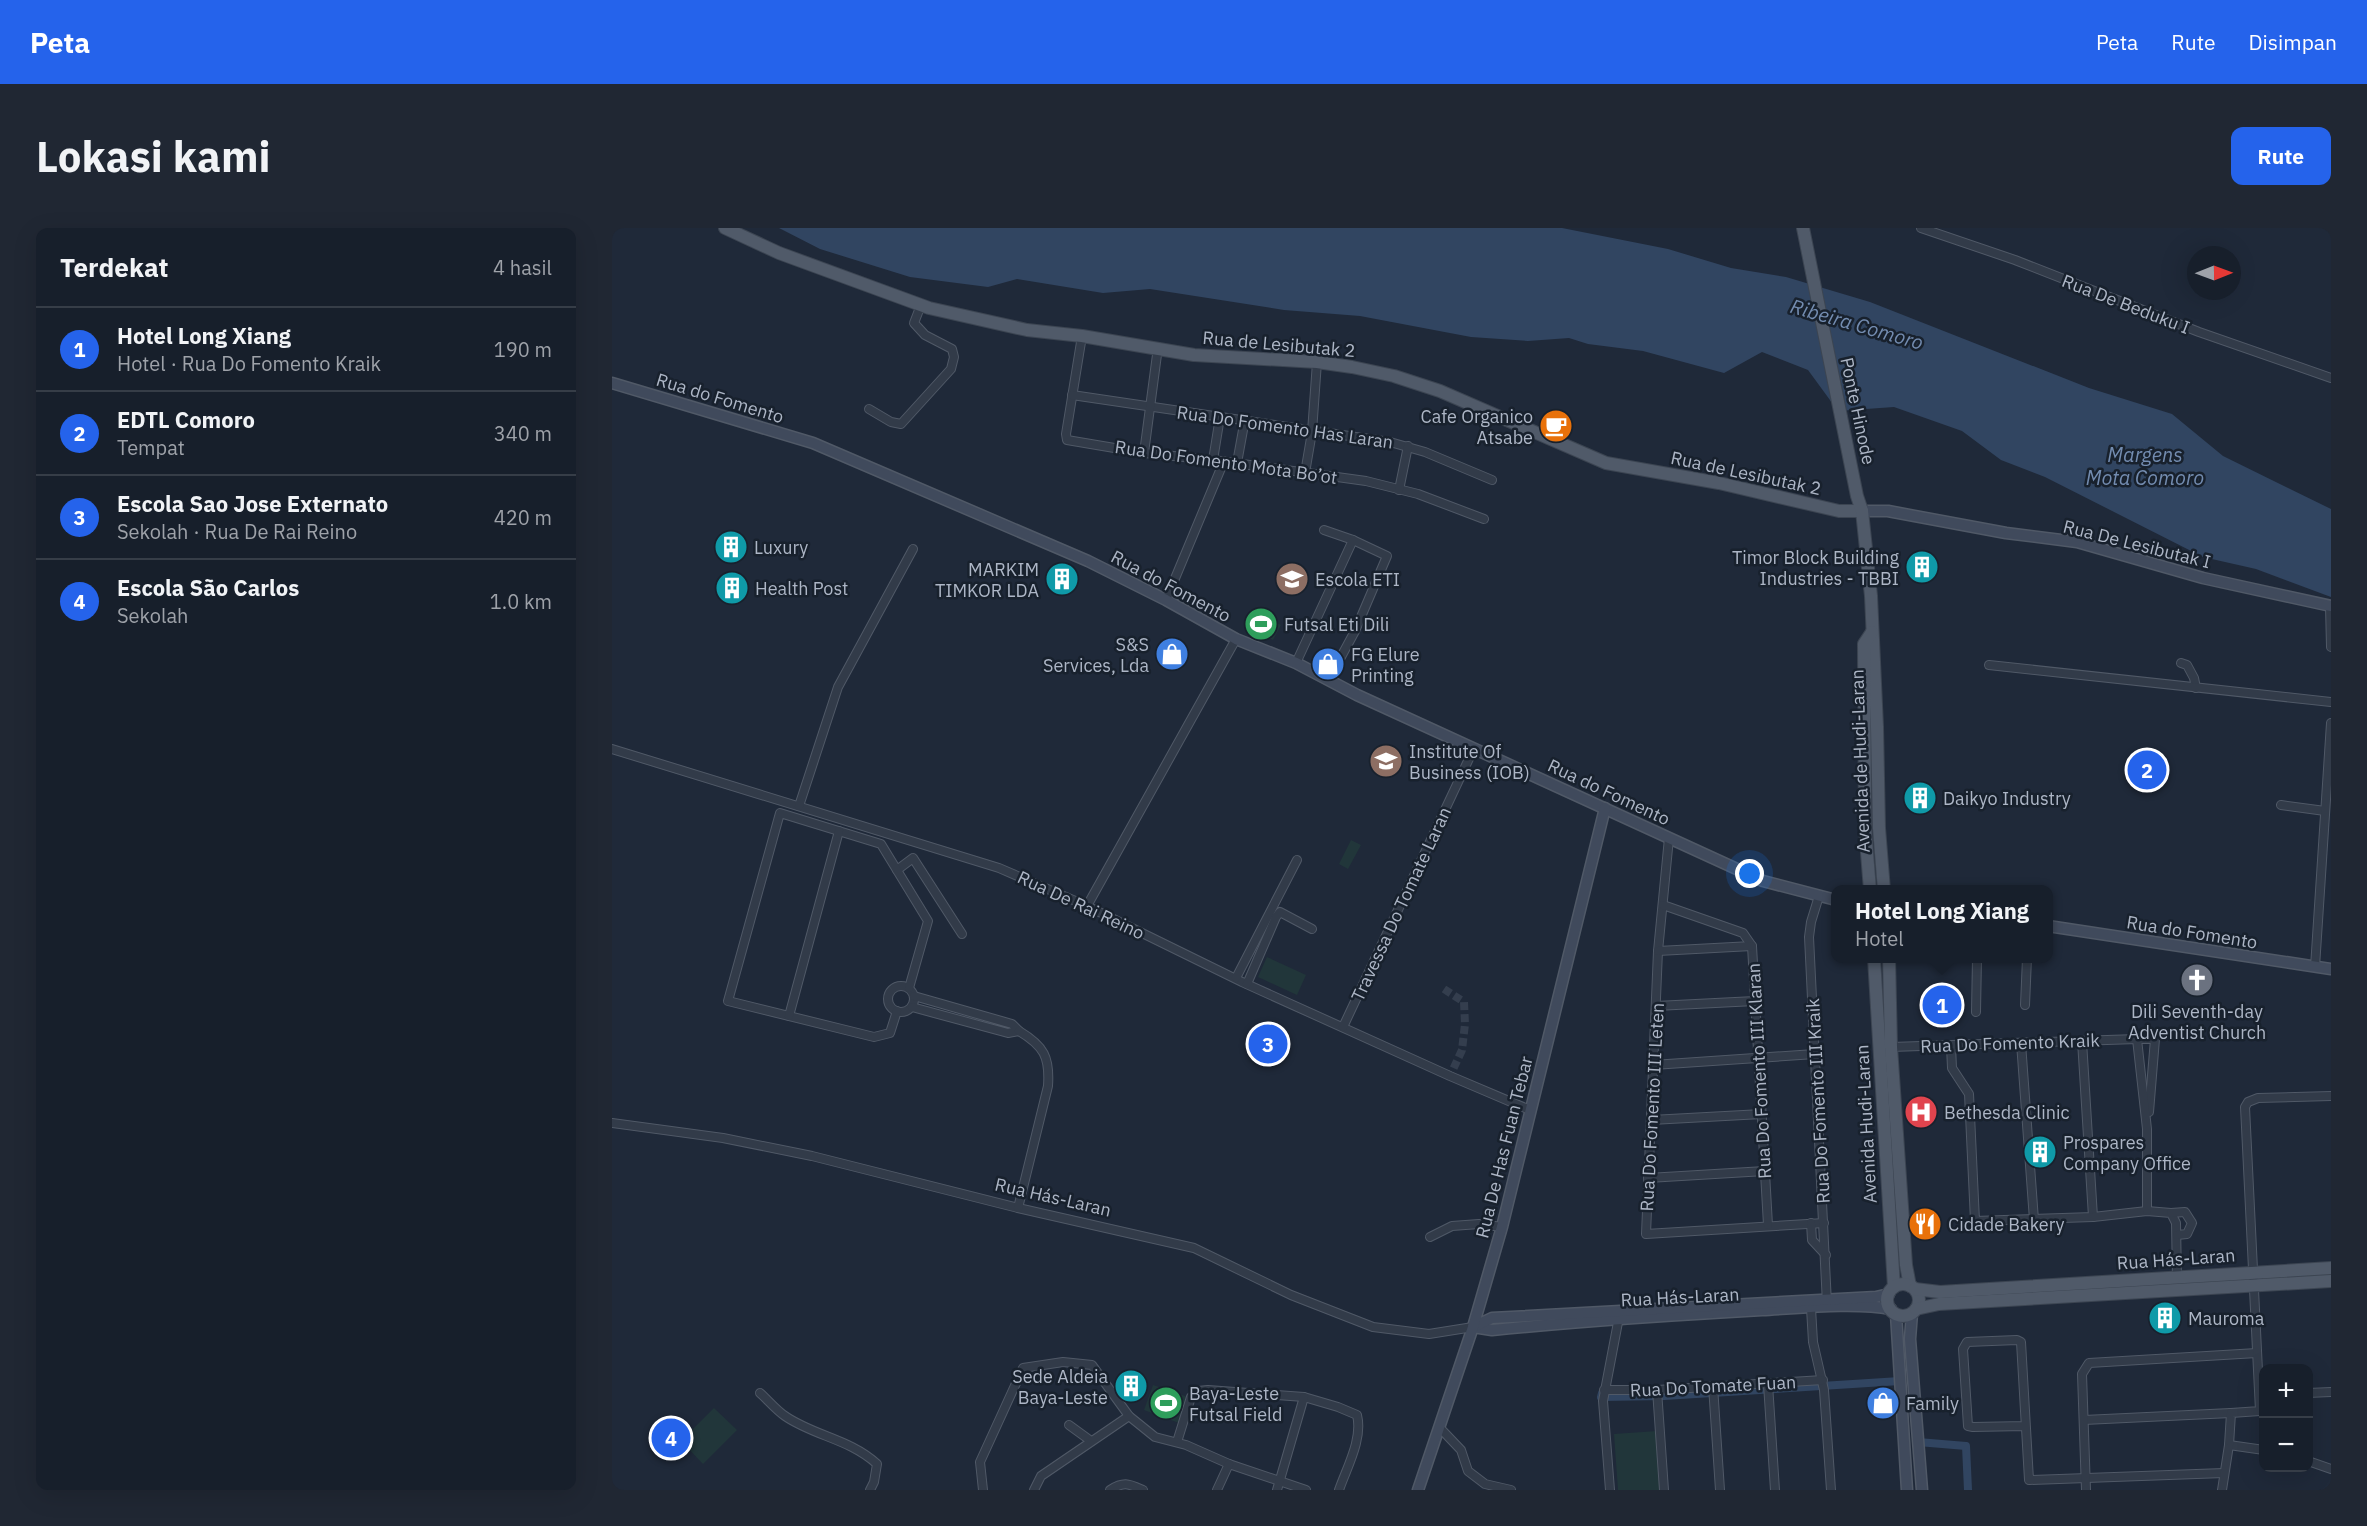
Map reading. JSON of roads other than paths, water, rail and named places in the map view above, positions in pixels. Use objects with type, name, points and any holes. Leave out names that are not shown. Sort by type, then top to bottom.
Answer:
[{"type":"main road","name":"Rua de Lesibutak 2","points":[[725,228],[779,253],[921,305],[1027,330],[1158,347],[1194,355],[1317,362],[1394,376],[1440,391],[1606,464],[1719,483],[1839,511],[1862,511]]},
{"type":"main road","name":"Ponte Hinode","points":[[1803,228],[1857,496],[1862,511]]},
{"type":"main road","name":"Avenida de Hudi-Laran","points":[[1862,511],[1871,596],[1879,828],[1884,885]]},
{"type":"main road","points":[[1870,885],[1865,828],[1863,644],[1872,632]]},
{"type":"main road","points":[[1865,828],[1879,828]]},
{"type":"main road","name":"Avenida Hudi-Laran","points":[[1874,963],[1891,1291]]},
{"type":"main road","points":[[1889,963],[1891,1047],[1906,1265],[1912,1287],[1919,1299],[1914,1311],[1901,1316],[1893,1312],[1887,1299],[1891,1291],[1902,1284],[1912,1287]]},
{"type":"main road","name":"Rua Hás-Laran","points":[[1914,1311],[1939,1304],[2252,1272],[2331,1268]]},
{"type":"main road","name":"Rua Hás-Laran","points":[[1912,1287],[1940,1292],[2170,1282],[2254,1285],[2331,1281]]},
{"type":"street","name":"Rua De Beduku I","points":[[1921,228],[2015,261],[2199,332],[2331,378]]},
{"type":"street","points":[[869,409],[891,422],[901,424],[951,369],[954,357],[952,349],[925,335],[914,323],[921,305]]},
{"type":"street","name":"Rua Do Fomento Mota Bo’ot","points":[[1082,336],[1066,434],[1067,440],[1144,453],[1224,461],[1366,481],[1418,494],[1484,519]]},
{"type":"street","points":[[1144,453],[1158,347]]},
{"type":"street","points":[[1305,473],[1312,432],[1317,362]]},
{"type":"street","name":"Rua do Fomento","points":[[612,383],[813,443],[1088,561],[1166,600],[1236,639],[1296,663],[1357,695],[1763,881],[1831,899]]},
{"type":"street","name":"Rua Do Fomento Has Laran","points":[[1072,395],[1150,408],[1245,419],[1312,432],[1408,446],[1492,480]]},
{"type":"street","points":[[1213,460],[1220,417]]},
{"type":"street","points":[[1237,463],[1245,419]]},
{"type":"street","points":[[1399,490],[1408,446]]},
{"type":"street","points":[[1166,600],[1224,461]]},
{"type":"street","name":"Rua De Lesibutak I","points":[[1862,511],[1888,511],[2006,533],[2077,542],[2203,578],[2331,606]]},
{"type":"street","points":[[1324,530],[1388,552],[1355,631],[1329,679]]},
{"type":"street","points":[[1296,663],[1353,540]]},
{"type":"street","points":[[799,806],[838,687],[913,549]]},
{"type":"street","points":[[2331,606],[2331,647]]},
{"type":"street","points":[[1087,906],[1236,639]]},
{"type":"street","points":[[2181,663],[2187,665],[2196,688]]},
{"type":"street","points":[[1989,665],[2331,702]]},
{"type":"street","points":[[2315,967],[2331,723]]},
{"type":"street","name":"Travessa Do Tomate Laran","points":[[1343,1027],[1474,748]]},
{"type":"street","name":"Rua De Rai Reino","points":[[612,749],[999,868],[1087,906],[1247,984],[1530,1110]]},
{"type":"street","points":[[2281,805],[2325,811]]},
{"type":"street","name":"Rua De Has Fuan Tebar","points":[[1418,1490],[1473,1327],[1502,1227],[1605,808]]},
{"type":"street","points":[[897,1011],[890,1033],[874,1037],[728,1001],[780,813],[881,844],[928,921],[909,988]]},
{"type":"street","points":[[789,1016],[839,831]]},
{"type":"street","name":"Rua Do Fomento III Leten","points":[[1670,838],[1658,951],[1646,1234],[1824,1223]]},
{"type":"street","points":[[897,870],[913,858],[962,934]]},
{"type":"street","points":[[1236,978],[1297,860]]},
{"type":"street","name":"Rua Do Fomento III Kraik","points":[[1819,896],[1809,937],[1827,1303]]},
{"type":"street","name":"Rua Do Fomento III Klaran","points":[[1663,905],[1743,933],[1752,946],[1768,1225]]},
{"type":"street","points":[[1247,984],[1280,912],[1312,929]]},
{"type":"street","name":"Rua do Fomento","points":[[2053,927],[2331,969]]},
{"type":"street","points":[[1658,951],[1752,946]]},
{"type":"street","points":[[1976,1012],[1977,963]]},
{"type":"street","points":[[2025,1005],[2027,963]]},
{"type":"street","points":[[914,996],[912,1007],[905,1012],[891,1007],[888,1000],[895,987],[909,988],[914,996],[1012,1024],[1032,1039],[1044,1052],[1049,1067],[1048,1086],[1018,1208]]},
{"type":"street","points":[[1656,1006],[1755,1001]]},
{"type":"street","points":[[912,1007],[1008,1033],[1019,1031]]},
{"type":"street","points":[[2147,1129],[2137,1039],[2155,1039],[2147,1129],[2147,1210]]},
{"type":"street","name":"Rua Do Fomento Kraik","points":[[1891,1047],[2137,1039]]},
{"type":"street","points":[[2082,1041],[2093,1216]]},
{"type":"street","points":[[2021,1043],[2034,1220]]},
{"type":"street","points":[[1951,1046],[1952,1068],[1969,1094],[1975,1221],[2034,1220],[2147,1210],[2185,1212],[2192,1223],[2187,1234],[2177,1235]]},
{"type":"street","points":[[1653,1065],[1815,1054]]},
{"type":"street","points":[[2259,1371],[2245,1107],[2247,1102],[2258,1098],[2331,1096]]},
{"type":"street","points":[[1651,1120],[1762,1114]]},
{"type":"street","name":"Rua Hás-Laran","points":[[612,1123],[723,1138],[812,1156],[1018,1208],[1194,1248],[1291,1295],[1372,1328],[1429,1334],[1473,1327],[1492,1317],[1810,1308],[1827,1303],[1876,1306],[1893,1312]]},
{"type":"street","points":[[1648,1178],[1765,1172]]},
{"type":"street","points":[[2170,1282],[2177,1235],[2176,1223],[2171,1213]]},
{"type":"street","points":[[1811,1223],[1812,1240],[1826,1255]]},
{"type":"street","points":[[1430,1237],[1452,1226],[1479,1224],[1502,1227]]},
{"type":"street","name":"Rua Hás-Laran","points":[[1620,1314],[1827,1303],[1876,1297],[1891,1291]]},
{"type":"street","points":[[1810,1308],[1813,1342],[1823,1380],[1831,1490]]},
{"type":"street","points":[[1914,1311],[1910,1339],[1922,1490]]},
{"type":"street","points":[[1893,1312],[1907,1490]]},
{"type":"street","points":[[1610,1490],[1603,1401],[1620,1314]]},
{"type":"street","points":[[2025,1426],[1968,1426],[1963,1349],[1967,1342],[2017,1340],[2021,1342],[2029,1480],[2224,1473]]},
{"type":"street","points":[[2086,1490],[2082,1374],[2090,1363],[2257,1353]]},
{"type":"street","points":[[983,1490],[980,1462],[1023,1368],[1063,1362],[1092,1365],[1129,1416],[1155,1437],[1177,1442],[1228,1464],[1306,1490]]},
{"type":"street","name":"Rua Do Tomate Fuan","points":[[1604,1390],[1657,1390],[1823,1380]]},
{"type":"street","points":[[1768,1384],[1775,1490]]},
{"type":"street","points":[[1713,1386],[1720,1490]]},
{"type":"street","points":[[1657,1390],[1664,1490]]},
{"type":"street","points":[[1177,1442],[1191,1397],[1198,1391],[1304,1397],[1338,1407],[1357,1415],[1359,1423],[1358,1435],[1339,1490]]},
{"type":"street","points":[[2313,1393],[2331,1392]]},
{"type":"street","points":[[760,1393],[784,1416],[850,1444],[877,1464],[870,1490]]},
{"type":"street","points":[[1277,1490],[1304,1397]]},
{"type":"street","points":[[2084,1420],[2259,1411]]},
{"type":"street","points":[[2222,1490],[2231,1413]]},
{"type":"street","points":[[1034,1490],[1041,1476],[1129,1416]]},
{"type":"street","points":[[1069,1425],[1091,1441]]},
{"type":"street","points":[[1440,1428],[1461,1450],[1468,1471],[1485,1484],[1511,1490]]},
{"type":"street","points":[[2229,1445],[2259,1449]]},
{"type":"street","points":[[2313,1463],[2331,1469]]},
{"type":"street","points":[[1217,1490],[1228,1464]]},
{"type":"street","points":[[1110,1490],[1119,1484],[1125,1484],[1143,1490]]},
{"type":"water","name":"Margens Mota Comoro","points":[[779,228],[1562,228],[1668,249],[1731,268],[1786,277],[1870,302],[2089,388],[2172,414],[2223,456],[2331,509],[2331,597],[2256,569],[2203,557],[2045,477],[2001,460],[1962,431],[1894,407],[1838,411],[1808,370],[1762,352],[1724,373],[1643,351],[1588,344],[1569,338],[1528,341],[1471,337],[1360,316],[1284,310],[1150,289],[1103,293],[1017,279],[988,287],[910,277],[820,249]]},
{"type":"waterway","points":[[1602,1393],[1601,1397],[1664,1396],[1900,1381]]},
{"type":"waterway","points":[[1918,1442],[1966,1446],[1968,1490]]},
{"type":"tunnel","points":[[1444,989],[1464,1002],[1465,1024],[1462,1050],[1450,1076]]},
{"type":"place","name":"Cafe Organico Atsabe","points":[[1556,426]]},
{"type":"place","name":"Luxury","points":[[731,547]]},
{"type":"place","name":"Timor Block Building Industries - TBBI","points":[[1922,567]]},
{"type":"place","name":"MARKIM TIMKOR LDA","points":[[1062,579]]},
{"type":"place","name":"Escola ETI","points":[[1292,579]]},
{"type":"place","name":"Health Post","points":[[732,588]]},
{"type":"place","name":"Futsal Eti Dili","points":[[1261,624]]},
{"type":"place","name":"S&S Services, Lda","points":[[1172,654]]},
{"type":"place","name":"FG Elure Printing","points":[[1328,664]]},
{"type":"place","name":"Institute Of Business (IOB)","points":[[1386,761]]},
{"type":"place","name":"EDTL Comoro","points":[[2147,770]]},
{"type":"place","name":"Daikyo Industry","points":[[1920,798]]},
{"type":"place","name":"Dili Seventh-day Adventist Church","points":[[2197,980]]},
{"type":"place","name":"Hotel Long Xiang","points":[[1942,1005]]},
{"type":"place","name":"Escola Sao Jose Externato","points":[[1268,1044]]},
{"type":"place","name":"Bethesda Clinic","points":[[1921,1112]]},
{"type":"place","name":"Prospares Company Office","points":[[2040,1152]]},
{"type":"place","name":"Cidade Bakery","points":[[1925,1224]]},
{"type":"place","name":"Mauroma","points":[[2165,1318]]},
{"type":"place","name":"Sede Aldeia Baya-Leste","points":[[1131,1386]]},
{"type":"place","name":"Baya-Leste Futsal Field","points":[[1166,1403]]},
{"type":"place","name":"Family","points":[[1883,1403]]},
{"type":"place","name":"Escola São Carlos","points":[[671,1438]]},
{"type":"water label","name":"Ribeira Comoro","points":[[1857,324]]}]
